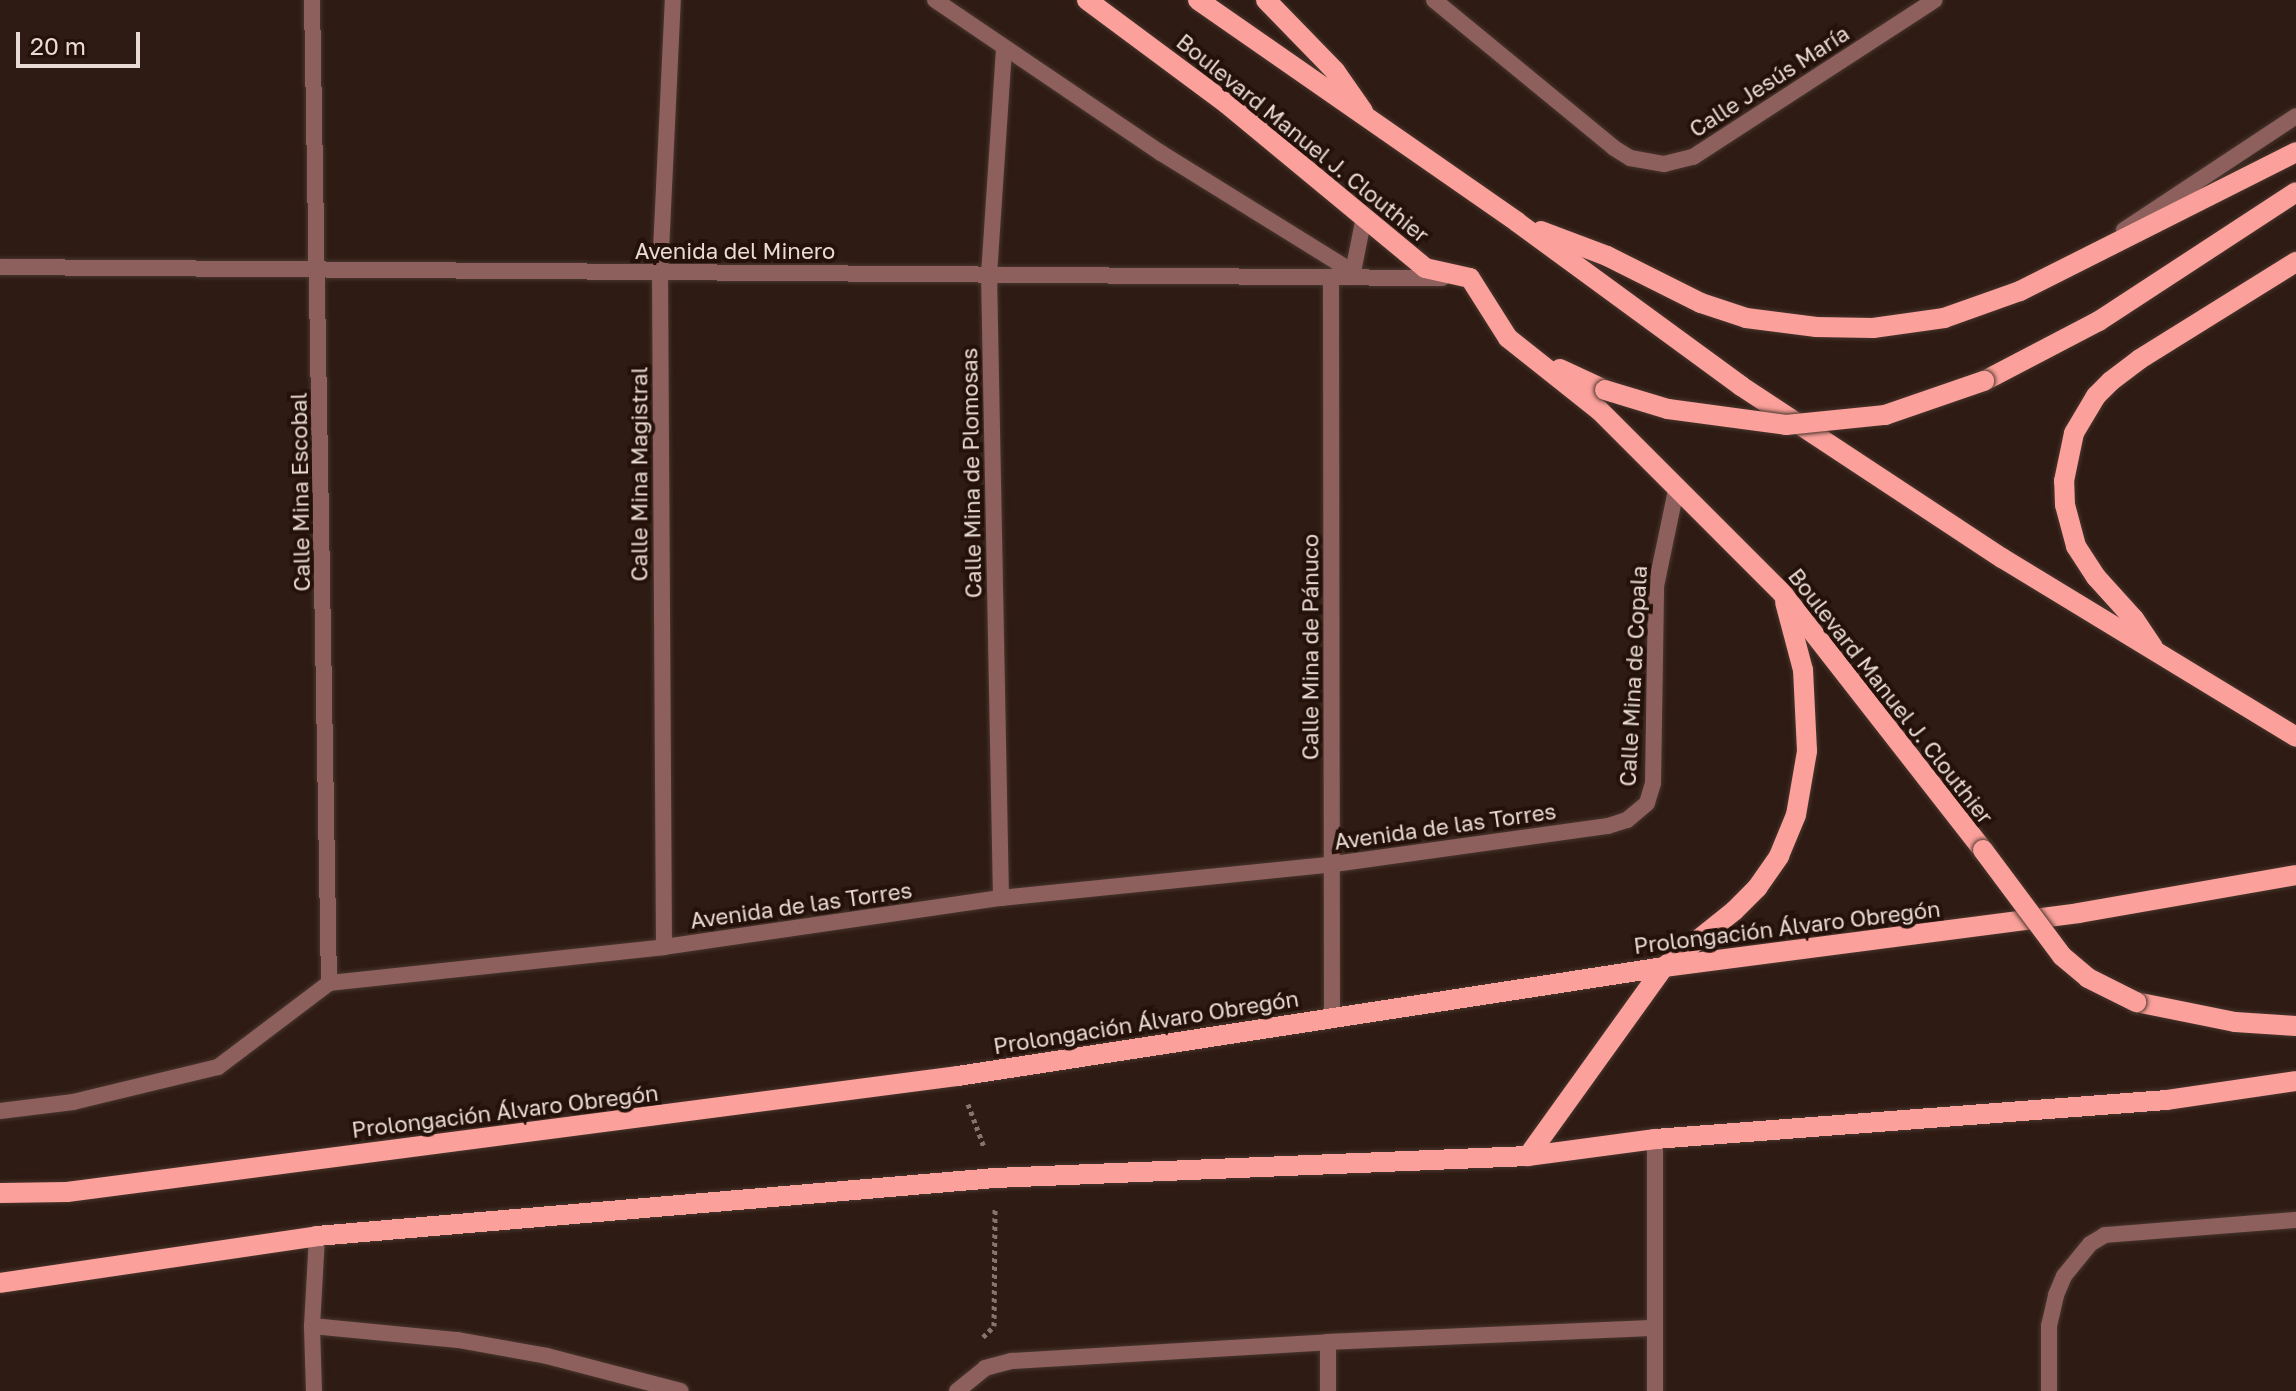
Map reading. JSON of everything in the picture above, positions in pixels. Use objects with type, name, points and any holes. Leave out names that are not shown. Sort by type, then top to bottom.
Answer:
[{"type":"main road","name":"Boulevard Manuel J. Clouthier","points":[[1087,0],[1227,104],[1425,268],[1470,278],[1508,338],[1599,410],[1783,594],[2062,956],[2088,978],[2136,1002],[2235,1022],[2296,1026]]},
{"type":"main road","name":"Boulevard Manuel J. Clouthier","points":[[1198,0],[1517,222],[1741,386],[2002,558],[2296,737]]},
{"type":"main road","points":[[1266,0],[1335,71],[1369,121]]},
{"type":"main road","name":"Boulevard Manuel J. Clouthier","points":[[1517,222],[1607,256],[1701,303],[1746,318],[1816,327],[1873,328],[1944,318],[2020,291],[2296,152]]},
{"type":"main road","points":[[1531,355],[1605,390],[1668,409],[1786,425],[1885,415],[1984,381],[2099,321],[2296,192]]},
{"type":"main road","name":"Boulevard Manuel J. Clouthier","points":[[2157,653],[2134,619],[2096,577],[2076,546],[2065,505],[2064,481],[2074,433],[2096,396],[2130,366],[2296,262]]},
{"type":"main road","points":[[1528,1156],[1664,967],[1709,934],[1757,888],[1779,856],[1796,815],[1804,775],[1807,714],[1803,670],[1783,594]]},
{"type":"main road","name":"Prolongación Álvaro Obregón","points":[[0,1193],[67,1192],[958,1076],[1664,967],[2079,913],[2296,875]]},
{"type":"main road","points":[[0,1283],[317,1236],[995,1178],[1528,1156],[1655,1139],[2167,1100],[2296,1081]]},
{"type":"street","name":"Calle Mina Escobal","points":[[312,0],[329,983]]},
{"type":"street","name":"Calle Mina Magistral","points":[[664,947],[660,272],[673,0]]},
{"type":"street","name":"Calle Jesús María","points":[[1434,0],[1614,148],[1630,158],[1664,164],[1693,157],[1935,0]]},
{"type":"street","points":[[942,2],[1004,48],[1161,153],[1353,272]]},
{"type":"street","name":"Calle Mina de Plomosas","points":[[1001,898],[989,275],[1004,48]]},
{"type":"street","name":"Boulevard Manuel J. Clouthier","points":[[2086,258],[2198,178],[2296,116]]},
{"type":"street","points":[[1353,272],[1364,217]]},
{"type":"street","name":"Avenida del Minero","points":[[0,267],[1470,278]]},
{"type":"street","points":[[1331,277],[1353,272]]},
{"type":"street","name":"Calle Mina de Pánuco","points":[[1331,277],[1332,1017]]},
{"type":"street","name":"Calle Mina de Copala","points":[[1636,814],[1647,803],[1653,783],[1656,586],[1676,490]]},
{"type":"street","name":"Avenida de las Torres","points":[[329,983],[664,947],[1001,898],[1334,864],[1608,826],[1636,814]]},
{"type":"street","points":[[0,1111],[73,1102],[218,1067],[329,983]]},
{"type":"street","points":[[1655,1139],[1655,1391]]},
{"type":"street","points":[[2049,1391],[2049,1326],[2064,1276],[2090,1244],[2105,1235],[2296,1220]]},
{"type":"street","points":[[314,1391],[312,1326],[317,1236]]},
{"type":"street","points":[[312,1326],[458,1340],[547,1356],[680,1391]]},
{"type":"street","points":[[957,1391],[985,1368],[1012,1361],[1328,1342],[1655,1328]]},
{"type":"street","points":[[1328,1342],[1328,1391]]},
{"type":"path","points":[[958,1076],[995,1178],[994,1326],[974,1347]]}]
